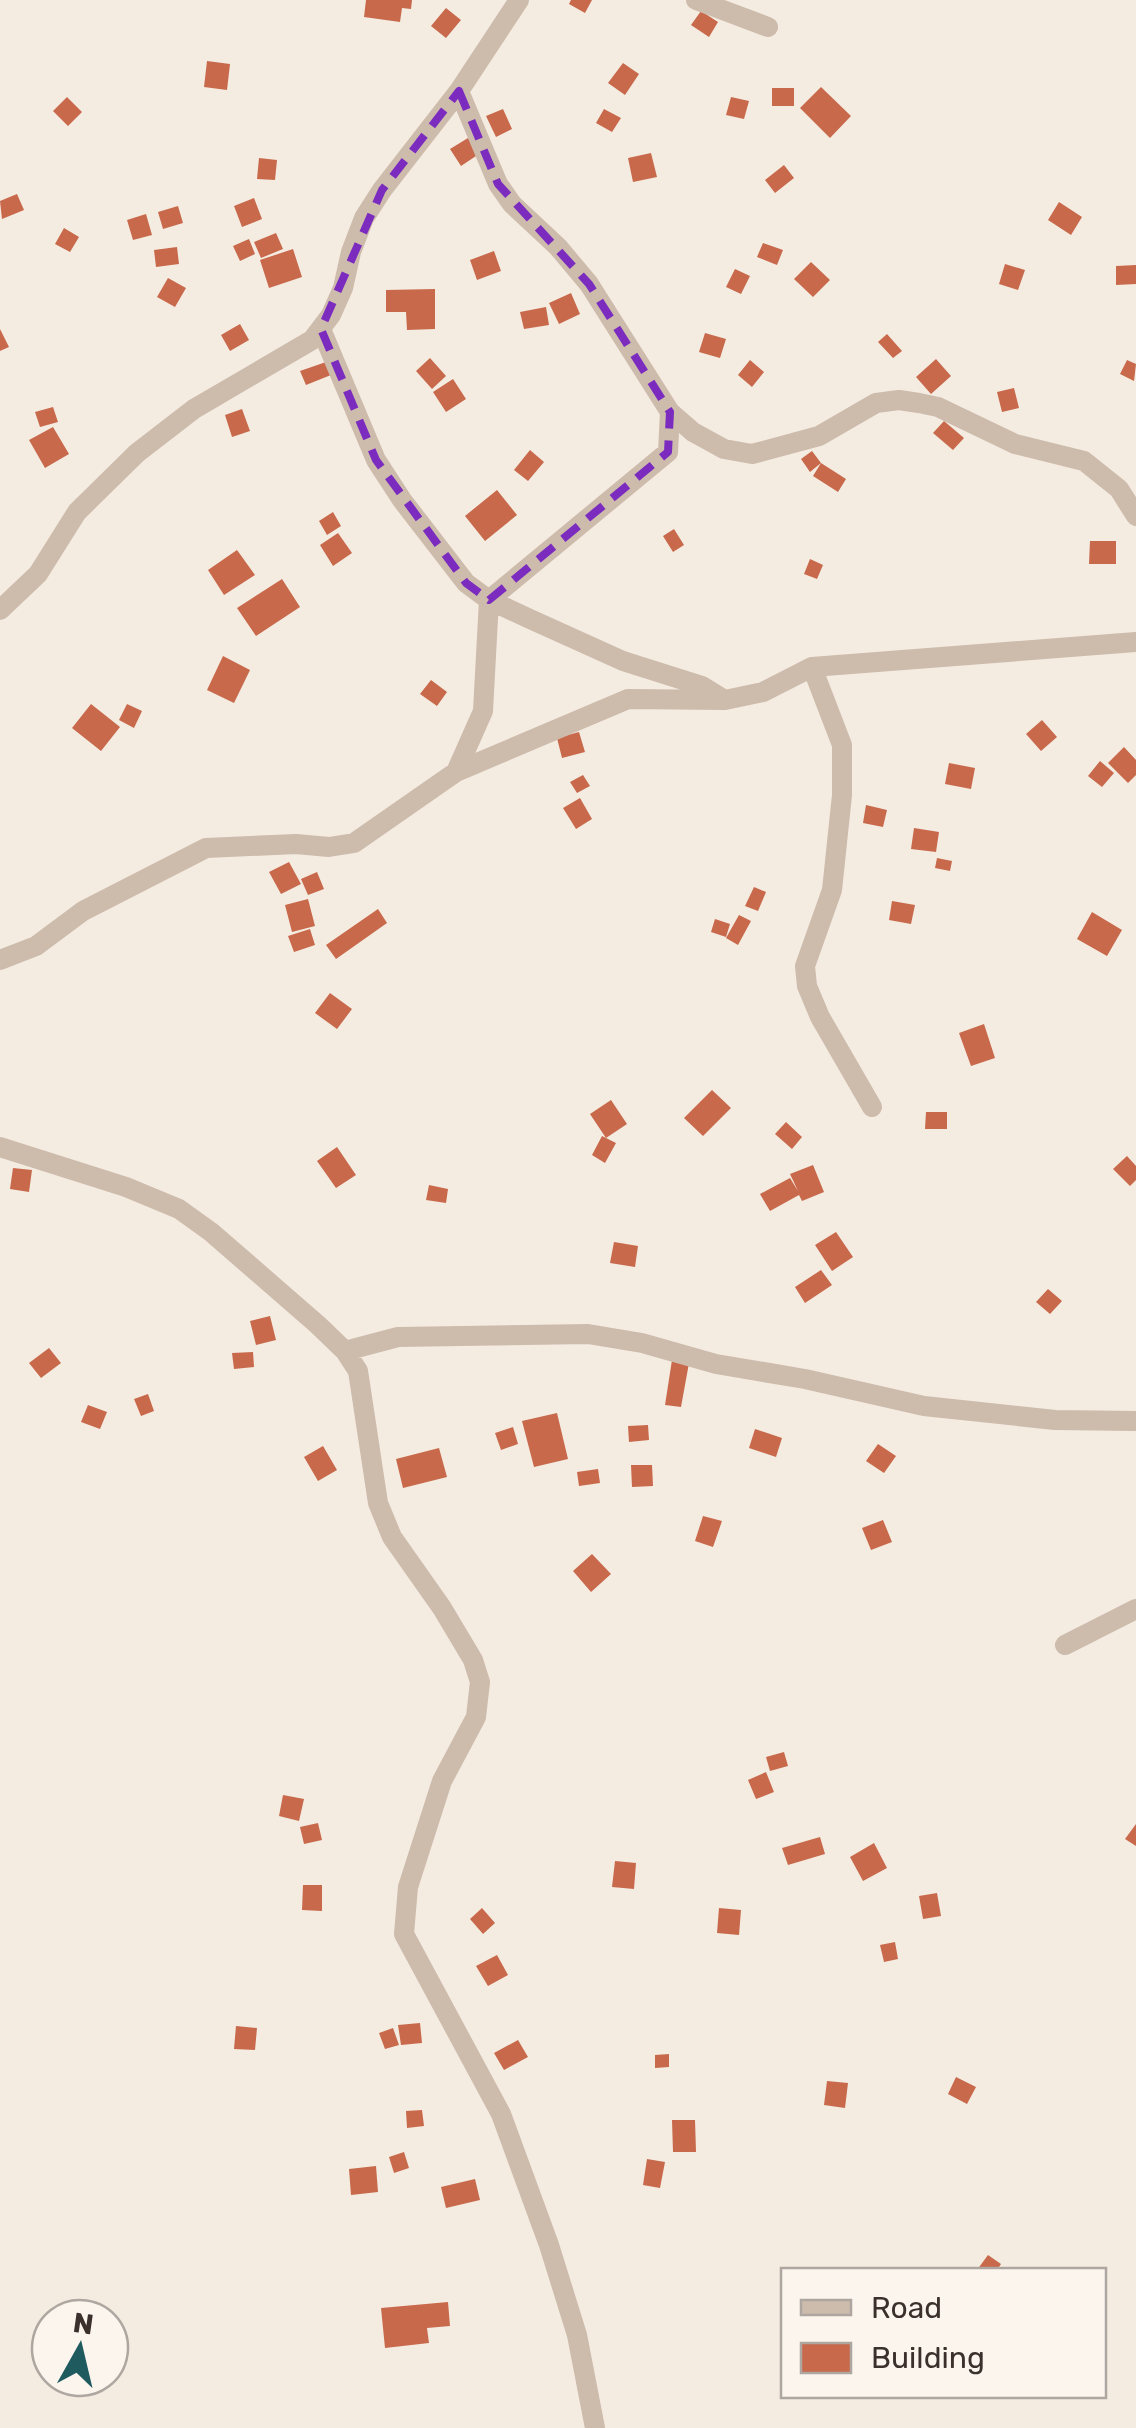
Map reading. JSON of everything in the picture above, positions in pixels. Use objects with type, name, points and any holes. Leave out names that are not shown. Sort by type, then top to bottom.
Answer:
[{"type":"street","points":[[0,610],[38,574],[76,512],[137,453],[194,410],[312,340],[332,315],[344,288],[351,252],[364,218],[459,91],[518,0]]},
{"type":"street","points":[[696,0],[768,27]]},
{"type":"street","points":[[459,91],[498,184],[588,284],[670,412],[692,432],[724,450],[752,454],[819,436],[876,403],[899,400],[938,406],[1015,444],[1084,461],[1119,489],[1136,516]]},
{"type":"street","points":[[321,329],[376,460],[466,583],[489,600],[623,661],[702,686],[725,700]]},
{"type":"street","points":[[456,772],[484,711],[489,600],[668,452],[670,412]]},
{"type":"street","points":[[0,960],[36,946],[82,911],[206,848],[296,844],[329,847],[354,843],[456,772],[628,699],[725,700],[764,692],[812,667],[1136,642]]},
{"type":"street","points":[[812,667],[842,745],[842,795],[832,890],[805,966],[807,986],[820,1017],[872,1108]]},
{"type":"street","points":[[0,1147],[126,1187],[179,1209],[256,1270],[346,1351],[358,1372],[378,1503],[392,1537],[473,1660],[480,1682],[476,1717],[442,1781],[408,1887],[404,1934],[501,2114],[577,2336],[595,2428]]},
{"type":"street","points":[[346,1351],[398,1337],[588,1334],[924,1406],[1055,1420],[1136,1421]]},
{"type":"street","points":[[1064,1645],[1136,1609]]},
{"type":"highlighted area","points":[[459,91],[498,184],[589,284],[670,412],[668,452],[489,600],[466,583],[376,460],[321,329],[382,190]]},
{"type":"building","points":[[366,0],[412,0],[411,9],[402,8],[400,22],[364,17]]},
{"type":"building","points":[[571,0],[592,0],[585,13],[569,4]]},
{"type":"building","points":[[446,8],[461,20],[446,38],[431,26]]},
{"type":"building","points":[[701,11],[718,22],[709,37],[691,25]]},
{"type":"building","points":[[207,61],[230,64],[227,90],[204,87]]},
{"type":"building","points":[[623,63],[639,74],[625,95],[608,83]]},
{"type":"building","points":[[821,87],[851,116],[830,138],[800,108]]},
{"type":"building","points":[[772,88],[794,88],[794,106],[772,106]]},
{"type":"building","points":[[67,97],[82,112],[68,126],[53,111]]},
{"type":"building","points":[[731,97],[749,101],[744,119],[726,115]]},
{"type":"building","points":[[503,109],[512,129],[496,137],[486,116]]},
{"type":"building","points":[[604,109],[621,118],[612,132],[596,123]]},
{"type":"building","points":[[468,138],[479,154],[461,166],[450,149]]},
{"type":"building","points":[[651,153],[657,177],[633,182],[628,158]]},
{"type":"building","points":[[259,158],[277,160],[275,180],[257,179]]},
{"type":"building","points":[[784,165],[794,178],[775,193],[765,180]]},
{"type":"building","points":[[17,194],[24,210],[2,219],[0,201]]},
{"type":"building","points":[[254,198],[262,219],[242,227],[234,206]]},
{"type":"building","points":[[1059,202],[1082,217],[1071,235],[1048,220]]},
{"type":"building","points":[[178,206],[183,223],[163,229],[158,212]]},
{"type":"building","points":[[146,214],[152,235],[133,240],[127,220]]},
{"type":"building","points":[[64,228],[79,237],[70,252],[55,244]]},
{"type":"building","points":[[276,233],[283,249],[261,258],[254,242]]},
{"type":"building","points":[[249,239],[255,254],[240,261],[233,246]]},
{"type":"building","points":[[763,243],[783,250],[777,265],[757,257]]},
{"type":"building","points":[[177,247],[179,264],[156,267],[154,250]]},
{"type":"building","points":[[293,249],[302,277],[269,288],[260,260]]},
{"type":"building","points":[[494,251],[501,271],[477,280],[470,260]]},
{"type":"building","points":[[811,262],[830,280],[813,297],[794,279]]},
{"type":"building","points":[[1005,264],[1025,270],[1018,290],[999,284]]},
{"type":"building","points":[[1136,265],[1136,284],[1116,285],[1116,266]]},
{"type":"building","points":[[735,269],[750,276],[741,294],[726,287]]},
{"type":"building","points":[[168,278],[186,288],[175,307],[157,297]]},
{"type":"building","points":[[435,289],[435,329],[407,330],[406,312],[386,312],[386,290]]},
{"type":"building","points":[[571,293],[580,314],[559,324],[549,303]]},
{"type":"building","points":[[546,307],[549,325],[524,329],[520,312]]},
{"type":"building","points":[[240,324],[249,340],[230,351],[221,335]]},
{"type":"building","points":[[0,329],[9,347],[0,351]]},
{"type":"building","points":[[705,333],[726,339],[720,358],[699,352]]},
{"type":"building","points":[[887,334],[902,351],[893,358],[878,342]]},
{"type":"building","points":[[430,358],[446,376],[432,389],[416,371]]},
{"type":"building","points":[[936,359],[951,376],[931,394],[916,377]]},
{"type":"building","points":[[750,360],[764,372],[752,387],[738,375]]},
{"type":"building","points":[[1127,360],[1136,364],[1134,381],[1120,374]]},
{"type":"building","points":[[326,362],[331,375],[306,385],[300,371]]},
{"type":"building","points":[[453,379],[466,399],[446,412],[433,392]]},
{"type":"building","points":[[1014,388],[1019,408],[1002,412],[997,392]]},
{"type":"building","points":[[53,407],[58,422],[40,427],[35,412]]},
{"type":"building","points":[[242,409],[250,431],[232,437],[225,415]]},
{"type":"building","points":[[944,421],[964,438],[953,450],[933,433]]},
{"type":"building","points":[[53,427],[69,454],[45,468],[29,440]]},
{"type":"building","points":[[530,450],[544,462],[528,481],[514,470]]},
{"type":"building","points":[[812,451],[821,463],[810,472],[801,459]]},
{"type":"building","points":[[821,463],[846,479],[838,492],[813,476]]},
{"type":"building","points":[[497,490],[517,515],[485,541],[465,516]]},
{"type":"building","points":[[333,512],[341,526],[327,535],[319,521]]},
{"type":"building","points":[[674,529],[684,545],[673,552],[663,536]]},
{"type":"building","points":[[338,533],[352,553],[333,566],[320,545]]},
{"type":"building","points":[[1090,541],[1116,541],[1116,564],[1089,564]]},
{"type":"building","points":[[237,550],[255,575],[224,595],[208,570]]},
{"type":"building","points":[[810,559],[823,565],[817,579],[804,574]]},
{"type":"building","points":[[282,579],[300,607],[256,636],[237,608]]},
{"type":"building","points":[[223,656],[250,670],[234,703],[207,690]]},
{"type":"building","points":[[431,680],[447,692],[437,706],[420,694]]},
{"type":"building","points":[[91,704],[120,727],[101,751],[72,728]]},
{"type":"building","points":[[127,704],[142,711],[134,728],[119,720]]},
{"type":"building","points":[[1042,720],[1057,737],[1041,751],[1026,734]]},
{"type":"building","points":[[579,732],[585,752],[562,758],[557,738]]},
{"type":"building","points":[[1124,747],[1136,760],[1136,775],[1128,783],[1108,763]]},
{"type":"building","points":[[1100,761],[1114,773],[1102,787],[1088,776]]},
{"type":"building","points":[[949,763],[975,768],[971,789],[945,784]]},
{"type":"building","points":[[583,775],[590,786],[577,793],[570,782]]},
{"type":"building","points":[[580,798],[592,819],[576,829],[563,808]]},
{"type":"building","points":[[866,805],[887,810],[883,827],[863,823]]},
{"type":"building","points":[[914,828],[939,832],[936,852],[911,849]]},
{"type":"building","points":[[937,858],[952,861],[950,871],[935,868]]},
{"type":"building","points":[[289,862],[301,884],[281,894],[269,872]]},
{"type":"building","points":[[317,872],[324,889],[308,895],[301,879]]},
{"type":"building","points":[[754,887],[766,892],[758,911],[745,906]]},
{"type":"building","points":[[308,899],[315,926],[292,932],[285,905]]},
{"type":"building","points":[[892,901],[915,905],[911,924],[889,920]]},
{"type":"building","points":[[378,909],[387,923],[336,959],[326,945]]},
{"type":"building","points":[[1092,912],[1122,930],[1107,956],[1077,939]]},
{"type":"building","points":[[739,915],[751,921],[738,945],[726,938]]},
{"type":"building","points":[[715,919],[730,924],[726,937],[711,932]]},
{"type":"building","points":[[310,929],[315,945],[294,952],[288,936]]},
{"type":"building","points":[[330,993],[352,1009],[337,1029],[315,1013]]},
{"type":"building","points":[[984,1024],[995,1058],[971,1066],[959,1033]]},
{"type":"building","points":[[712,1090],[731,1108],[703,1136],[684,1118]]},
{"type":"building","points":[[611,1100],[627,1124],[606,1138],[590,1114]]},
{"type":"building","points":[[926,1112],[947,1112],[947,1129],[925,1129]]},
{"type":"building","points":[[786,1122],[802,1137],[792,1149],[775,1134]]},
{"type":"building","points":[[602,1136],[616,1143],[605,1163],[592,1155]]},
{"type":"building","points":[[337,1147],[356,1175],[336,1188],[317,1161]]},
{"type":"building","points":[[1127,1156],[1136,1166],[1136,1180],[1130,1186],[1113,1169]]},
{"type":"building","points":[[813,1165],[824,1192],[802,1201],[799,1195],[770,1211],[760,1194],[790,1178],[798,1191],[790,1174]]},
{"type":"building","points":[[13,1168],[32,1170],[29,1192],[10,1189]]},
{"type":"building","points":[[429,1185],[448,1189],[446,1203],[426,1200]]},
{"type":"building","points":[[836,1232],[853,1257],[832,1271],[815,1245]]},
{"type":"building","points":[[614,1242],[638,1246],[635,1267],[610,1263]]},
{"type":"building","points":[[821,1270],[832,1285],[805,1303],[795,1287]]},
{"type":"building","points":[[1048,1289],[1062,1301],[1050,1314],[1036,1302]]},
{"type":"building","points":[[270,1316],[276,1340],[256,1345],[250,1321]]},
{"type":"building","points":[[49,1348],[61,1363],[41,1378],[29,1363]]},
{"type":"building","points":[[253,1352],[254,1367],[234,1369],[232,1353]]},
{"type":"building","points":[[672,1360],[689,1363],[681,1407],[665,1405]]},
{"type":"building","points":[[148,1394],[154,1411],[141,1416],[134,1399]]},
{"type":"building","points":[[88,1405],[107,1412],[100,1429],[81,1422]]},
{"type":"building","points":[[557,1413],[568,1459],[534,1467],[522,1421]]},
{"type":"building","points":[[648,1425],[649,1440],[629,1442],[628,1426]]},
{"type":"building","points":[[513,1427],[518,1444],[501,1450],[495,1433]]},
{"type":"building","points":[[755,1429],[782,1438],[776,1457],[749,1448]]},
{"type":"building","points":[[878,1444],[896,1456],[884,1473],[866,1461]]},
{"type":"building","points":[[323,1446],[337,1470],[318,1481],[304,1457]]},
{"type":"building","points":[[439,1448],[447,1477],[403,1488],[396,1459]]},
{"type":"building","points":[[631,1465],[652,1465],[653,1486],[632,1487]]},
{"type":"building","points":[[598,1469],[600,1483],[579,1486],[577,1472]]},
{"type":"building","points":[[703,1516],[722,1521],[713,1547],[695,1541]]},
{"type":"building","points":[[883,1520],[892,1542],[871,1550],[862,1528]]},
{"type":"building","points":[[592,1554],[611,1574],[591,1592],[573,1571]]},
{"type":"building","points":[[784,1752],[788,1766],[770,1771],[766,1757]]},
{"type":"building","points":[[766,1772],[774,1792],[756,1799],[748,1780]]},
{"type":"building","points":[[283,1795],[304,1799],[299,1821],[279,1816]]},
{"type":"building","points":[[318,1823],[322,1840],[304,1844],[300,1827]]},
{"type":"building","points":[[1136,1824],[1136,1846],[1125,1839]]},
{"type":"building","points":[[820,1837],[825,1854],[788,1865],[782,1848]]},
{"type":"building","points":[[874,1843],[887,1868],[863,1881],[850,1857]]},
{"type":"building","points":[[615,1861],[636,1863],[634,1889],[612,1887]]},
{"type":"building","points":[[303,1885],[322,1885],[322,1911],[302,1910]]},
{"type":"building","points":[[937,1893],[941,1916],[923,1919],[919,1896]]},
{"type":"building","points":[[482,1908],[495,1923],[483,1934],[470,1919]]},
{"type":"building","points":[[719,1908],[741,1910],[739,1935],[717,1933]]},
{"type":"building","points":[[895,1942],[898,1959],[884,1962],[880,1945]]},
{"type":"building","points":[[497,1955],[508,1975],[488,1986],[476,1966]]},
{"type":"building","points":[[420,2023],[422,2043],[401,2045],[398,2025]]},
{"type":"building","points":[[236,2026],[257,2028],[255,2050],[234,2049]]},
{"type":"building","points":[[393,2028],[399,2045],[385,2049],[379,2033]]},
{"type":"building","points":[[518,2040],[528,2057],[504,2070],[494,2053]]},
{"type":"building","points":[[669,2054],[669,2067],[655,2068],[655,2055]]},
{"type":"building","points":[[956,2077],[976,2087],[967,2104],[948,2094]]},
{"type":"building","points":[[827,2081],[848,2083],[845,2108],[824,2105]]},
{"type":"building","points":[[422,2110],[424,2126],[407,2128],[406,2111]]},
{"type":"building","points":[[672,2120],[695,2120],[696,2152],[673,2152]]},
{"type":"building","points":[[404,2152],[409,2168],[394,2173],[389,2157]]},
{"type":"building","points":[[647,2159],[665,2162],[660,2188],[643,2185]]},
{"type":"building","points":[[376,2166],[378,2192],[351,2195],[349,2169]]},
{"type":"building","points":[[475,2179],[480,2200],[446,2208],[441,2187]]},
{"type":"building","points":[[988,2255],[1001,2264],[998,2268],[978,2268]]},
{"type":"building","points":[[448,2302],[450,2326],[427,2328],[429,2343],[385,2348],[381,2308]]}]
